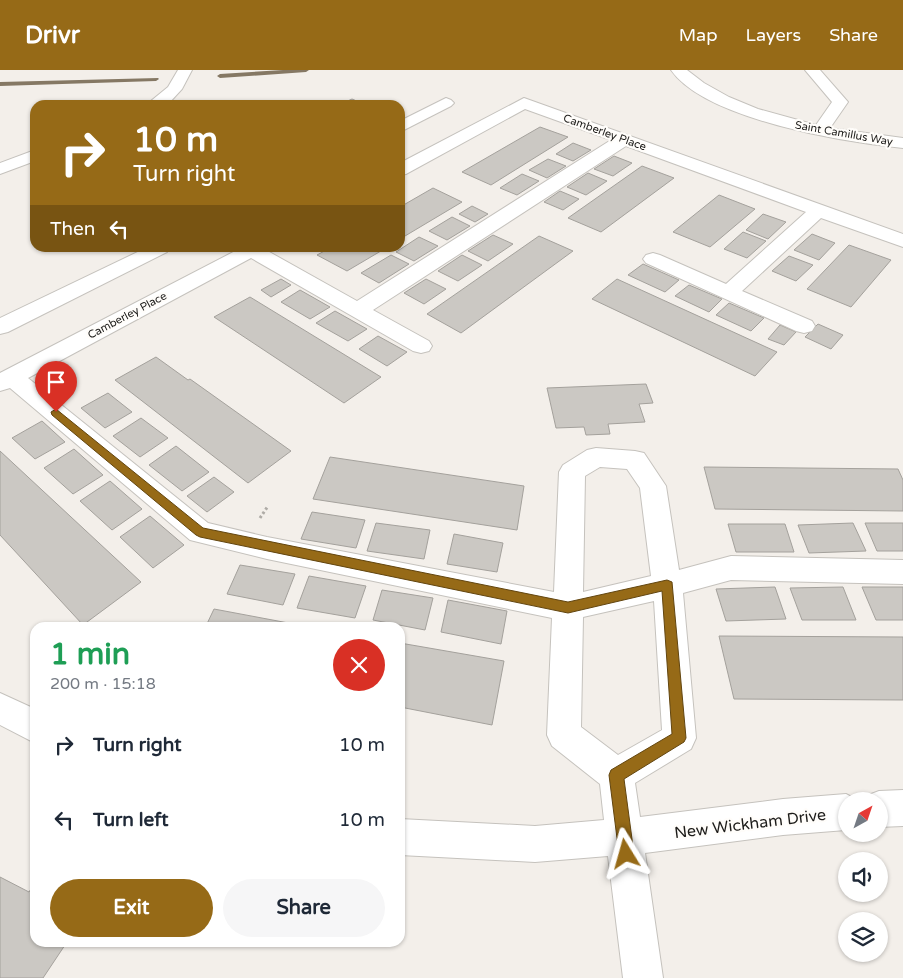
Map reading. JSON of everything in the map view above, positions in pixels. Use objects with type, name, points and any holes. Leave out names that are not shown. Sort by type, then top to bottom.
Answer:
[{"type":"street","points":[[162,100],[169,95],[180,82],[185,70]]},
{"type":"street","name":"Saint Camillus Way","points":[[678,70],[687,79],[725,101],[776,120],[820,131],[903,143]]},
{"type":"street","points":[[812,70],[840,102],[834,108],[820,131]]},
{"type":"street","points":[[405,124],[446,103]]},
{"type":"street","name":"Camberley Place","points":[[405,167],[524,103],[819,210]]},
{"type":"street","points":[[358,310],[625,139]]},
{"type":"street","points":[[0,169],[30,158]]},
{"type":"street","points":[[729,292],[819,210],[903,242]]},
{"type":"street","points":[[0,327],[152,252]]},
{"type":"street","name":"Camberley Place","points":[[6,380],[247,252]]},
{"type":"street","points":[[258,252],[421,346]]},
{"type":"street","points":[[653,259],[804,326]]},
{"type":"street","points":[[6,380],[200,532],[568,608],[731,568],[903,572]]},
{"type":"street","points":[[616,775],[679,738],[667,585],[653,486],[635,460],[596,457],[572,472],[564,734],[616,775],[643,978]]},
{"type":"street","points":[[0,708],[30,724]]},
{"type":"street","points":[[888,809],[903,808]]},
{"type":"street","name":"New Wickham Drive","points":[[405,837],[535,844],[665,833],[783,817],[838,813]]},
{"type":"building","points":[[540,127],[568,137],[491,185],[462,172]]},
{"type":"building","points":[[573,143],[591,150],[573,161],[556,154]]},
{"type":"building","points":[[614,156],[632,163],[613,176],[594,169]]},
{"type":"building","points":[[548,159],[566,166],[547,178],[529,170]]},
{"type":"building","points":[[642,166],[674,178],[601,232],[568,218]]},
{"type":"building","points":[[588,173],[607,181],[586,195],[567,187]]},
{"type":"building","points":[[522,174],[539,181],[517,195],[500,188]]},
{"type":"building","points":[[433,188],[462,202],[405,236],[405,204]]},
{"type":"building","points":[[560,191],[579,199],[563,210],[544,202]]},
{"type":"building","points":[[719,195],[755,209],[710,247],[673,232]]},
{"type":"building","points":[[472,206],[488,214],[475,222],[459,214]]},
{"type":"building","points":[[763,214],[786,222],[768,239],[746,230]]},
{"type":"building","points":[[452,217],[470,226],[447,240],[429,231]]},
{"type":"building","points":[[743,232],[766,241],[747,258],[724,249]]},
{"type":"building","points":[[812,234],[835,243],[819,260],[794,250]]},
{"type":"building","points":[[493,235],[513,244],[488,261],[468,251]]},
{"type":"building","points":[[539,236],[573,251],[461,333],[427,314]]},
{"type":"building","points":[[419,237],[438,246],[414,261],[396,252],[405,252],[405,246]]},
{"type":"building","points":[[849,245],[891,260],[851,307],[807,289]]},
{"type":"building","points":[[323,252],[379,252],[347,271],[317,255]]},
{"type":"building","points":[[391,255],[409,264],[379,283],[361,273]]},
{"type":"building","points":[[462,255],[482,265],[458,281],[438,271]]},
{"type":"building","points":[[789,256],[813,265],[796,281],[772,271]]},
{"type":"building","points":[[643,264],[679,280],[665,292],[628,275]]},
{"type":"building","points":[[281,279],[291,285],[271,297],[261,290]]},
{"type":"building","points":[[426,279],[446,289],[424,304],[404,293]]},
{"type":"building","points":[[617,279],[777,352],[755,376],[592,299]]},
{"type":"building","points":[[689,285],[722,299],[709,312],[675,296]]},
{"type":"building","points":[[300,290],[330,307],[310,319],[281,302]]},
{"type":"building","points":[[250,297],[381,377],[344,403],[214,317]]},
{"type":"building","points":[[729,303],[764,318],[751,331],[716,315]]},
{"type":"building","points":[[335,311],[367,329],[348,341],[316,323]]},
{"type":"building","points":[[818,324],[843,335],[831,349],[805,337]]},
{"type":"building","points":[[780,325],[796,332],[784,345],[768,339]]},
{"type":"building","points":[[378,336],[407,352],[387,366],[359,349]]},
{"type":"building","points":[[156,357],[291,451],[248,483],[115,380]]},
{"type":"building","points":[[646,384],[653,403],[639,404],[645,422],[608,424],[610,434],[586,435],[584,427],[556,428],[547,388]]},
{"type":"building","points":[[108,393],[132,412],[105,428],[81,408]]},
{"type":"building","points":[[141,418],[168,438],[140,457],[113,436]]},
{"type":"building","points":[[42,421],[65,442],[35,459],[12,438]]},
{"type":"building","points":[[176,446],[209,472],[182,491],[149,465]]},
{"type":"building","points":[[74,449],[103,475],[73,494],[44,468]]},
{"type":"building","points":[[0,451],[141,582],[87,622],[80,622],[0,535]]},
{"type":"building","points":[[330,457],[524,486],[517,530],[313,499]]},
{"type":"building","points":[[704,467],[898,469],[903,480],[903,511],[715,509]]},
{"type":"building","points":[[214,477],[234,492],[207,512],[187,496]]},
{"type":"building","points":[[110,481],[142,509],[112,530],[80,501]]},
{"type":"building","points":[[312,512],[365,520],[356,548],[301,539]]},
{"type":"building","points":[[150,516],[184,545],[153,568],[120,537]]},
{"type":"building","points":[[376,523],[430,530],[424,559],[367,551]]},
{"type":"building","points":[[853,523],[866,551],[809,553],[798,525]]},
{"type":"building","points":[[865,523],[903,523],[903,551],[877,551]]},
{"type":"building","points":[[728,524],[785,524],[794,552],[736,552]]},
{"type":"building","points":[[454,534],[503,543],[497,572],[447,564]]},
{"type":"building","points":[[240,565],[295,574],[283,605],[227,594]]},
{"type":"building","points":[[309,576],[366,586],[355,618],[297,608]]},
{"type":"building","points":[[775,587],[786,619],[726,621],[716,589]]},
{"type":"building","points":[[843,587],[856,620],[802,620],[790,588]]},
{"type":"building","points":[[862,587],[903,587],[903,620],[876,620]]},
{"type":"building","points":[[382,590],[433,598],[425,630],[405,626],[405,622],[373,620]]},
{"type":"building","points":[[448,600],[507,611],[501,644],[441,632]]},
{"type":"building","points":[[214,609],[283,622],[208,622]]},
{"type":"building","points":[[719,636],[903,637],[903,700],[734,699]]},
{"type":"building","points":[[405,644],[504,661],[492,725],[405,708]]},
{"type":"building","points":[[0,877],[29,892],[30,890],[30,947],[64,947],[43,978],[0,978]]},
{"type":"waterway","points":[[220,76],[306,70]]},
{"type":"waterway","points":[[0,84],[156,79]]},
{"type":"route","points":[[56,412],[200,532],[568,608],[667,585],[679,738],[616,775],[626,854]]}]
